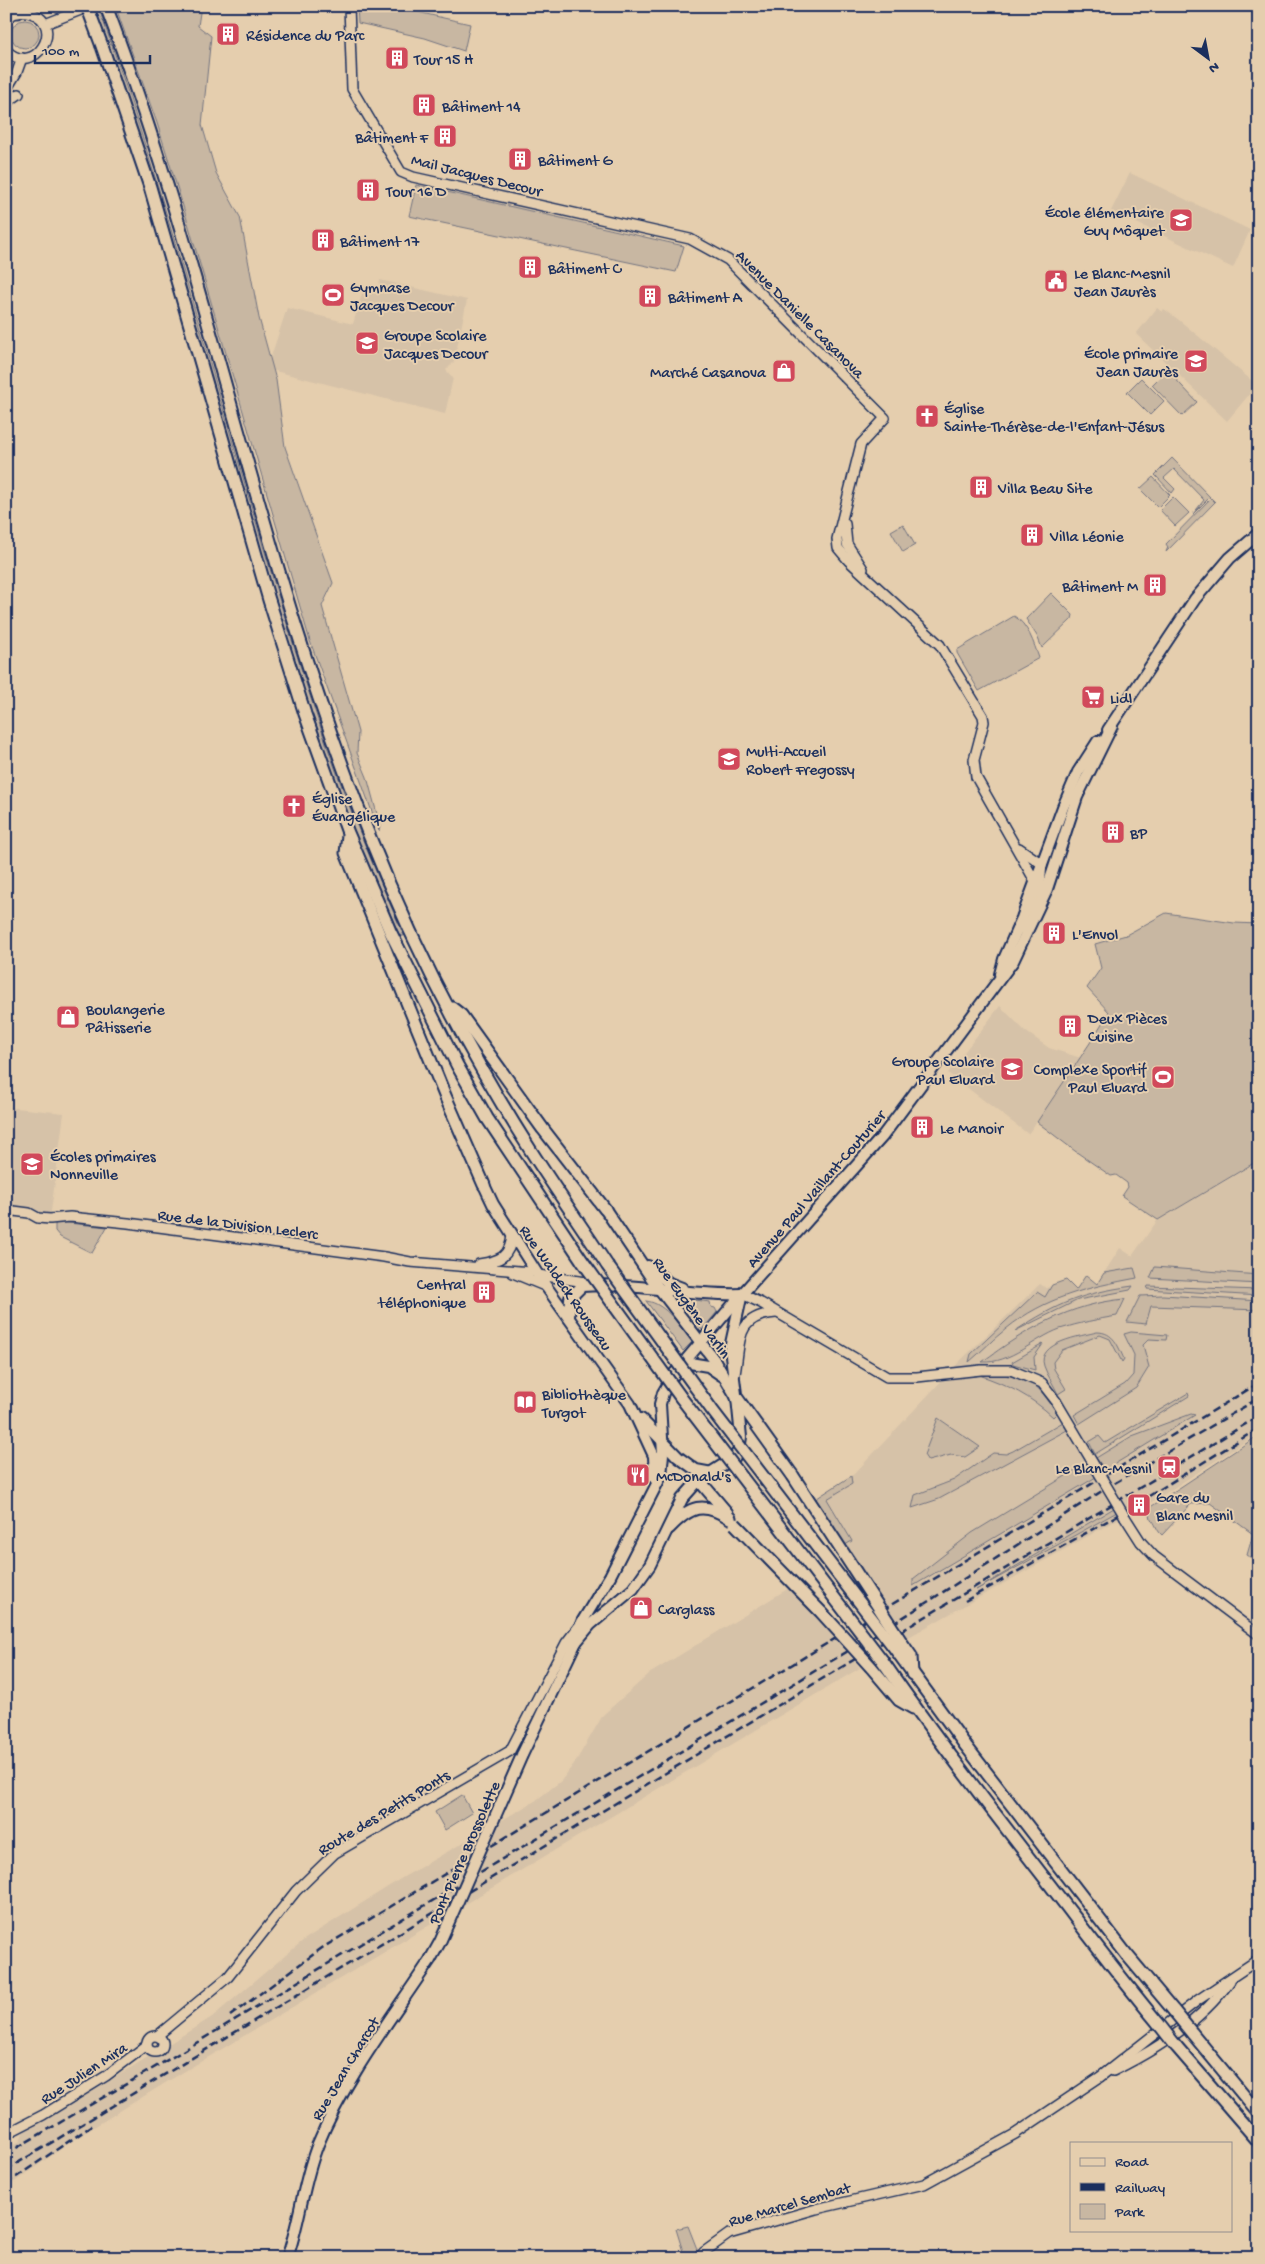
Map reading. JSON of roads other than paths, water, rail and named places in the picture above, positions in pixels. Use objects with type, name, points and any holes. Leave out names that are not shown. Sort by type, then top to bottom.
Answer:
[{"type":"highway","points":[[87,6],[150,187],[302,705],[348,833],[390,931],[457,1065],[487,1118],[582,1262],[682,1399],[882,1660],[917,1710],[1116,1972],[1176,2046],[1259,2142]]},
{"type":"highway","points":[[106,6],[167,184],[196,277],[319,703],[369,836],[389,883],[448,1005],[530,1150],[607,1265],[712,1410],[900,1648]]},
{"type":"highway","points":[[348,833],[346,853],[446,1098],[484,1185]]},
{"type":"highway","points":[[448,1005],[461,1015],[543,1129],[605,1209]]},
{"type":"highway","points":[[736,1398],[752,1416],[793,1476],[900,1648],[912,1674],[1127,1955],[1259,2114]]},
{"type":"highway","points":[[698,1475],[732,1521],[821,1612],[872,1667],[898,1700],[917,1710]]},
{"type":"highway","points":[[668,1528],[683,1514],[695,1508],[715,1509],[732,1521]]},
{"type":"main road","name":"Avenue Paul Vaillant-Couturier","points":[[674,1374],[742,1294],[882,1137],[1013,961],[1047,889],[1077,797],[1112,726],[1195,599],[1230,558],[1259,533]]},
{"type":"main road","name":"Avenue Paul Vaillant-Couturier","points":[[999,979],[1004,959],[1078,772],[1098,742],[1112,726]]},
{"type":"main road","name":"Rue Waldeck Rousseau","points":[[484,1185],[535,1273],[569,1317],[630,1404],[648,1427],[662,1440]]},
{"type":"main road","name":"Rue Eugène Varlin","points":[[605,1209],[659,1289],[715,1361],[724,1377]]},
{"type":"main road","name":"Rue Eugène Varlin","points":[[637,1256],[654,1273],[669,1282],[697,1294]]},
{"type":"main road","name":"Rue de la Division Leclerc","points":[[569,1317],[570,1298],[582,1286],[606,1284],[697,1294],[742,1294]]},
{"type":"main road","name":"Avenue Paul Vaillant-Couturier","points":[[736,1398],[730,1348],[742,1294]]},
{"type":"main road","points":[[690,1364],[708,1366],[724,1377],[736,1398],[740,1419],[739,1450],[726,1466],[698,1475],[682,1499],[647,1570],[633,1589],[590,1625],[576,1642],[582,1622],[610,1576],[661,1476],[660,1404],[663,1393],[674,1374],[690,1364]]},
{"type":"main road","name":"Rue Waldeck Rousseau","points":[[630,1404],[654,1456],[654,1489]]},
{"type":"main road","points":[[662,1440],[698,1475]]},
{"type":"main road","name":"Pont Pierre Brossolette","points":[[430,1960],[440,1942],[522,1755],[576,1642]]},
{"type":"main road","name":"Rue Jean Charcot","points":[[286,2258],[313,2158],[323,2131],[340,2098],[430,1960]]},
{"type":"street","points":[[45,24],[91,6]]},
{"type":"street","name":"Mail Jacques Decour","points":[[349,6],[352,89],[401,172],[413,177],[690,239]]},
{"type":"street","points":[[6,19],[18,9],[34,14],[45,24],[47,39],[44,46],[33,56],[15,57],[6,50]]},
{"type":"street","points":[[6,90],[18,72],[22,58]]},
{"type":"street","points":[[6,103],[19,94]]},
{"type":"street","name":"Avenue Danielle Casanova","points":[[690,239],[728,260],[885,418],[861,444],[846,509]]},
{"type":"street","points":[[846,509],[838,539],[842,552],[940,645],[983,716],[984,722],[974,760],[976,777],[1017,846],[1035,881]]},
{"type":"street","points":[[846,509],[845,534],[848,544],[873,581]]},
{"type":"street","points":[[1017,846],[1042,864]]},
{"type":"street","name":"Avenue Paul Vaillant-Couturier","points":[[1022,942],[1022,931],[1040,884],[1042,864]]},
{"type":"street","name":"Rue de la Division Leclerc","points":[[6,1210],[29,1213],[38,1218],[50,1220],[70,1217],[109,1223],[128,1223],[410,1262],[535,1273],[606,1284]]},
{"type":"street","name":"Rue de la Division Leclerc","points":[[468,1266],[501,1258],[511,1246],[512,1235]]},
{"type":"street","name":"Rue de la Division Leclerc","points":[[508,1270],[547,1287]]},
{"type":"street","points":[[742,1294],[761,1303],[887,1377],[908,1378],[981,1370],[1011,1370],[1042,1383],[1056,1401],[1141,1542],[1154,1556],[1259,1635]]},
{"type":"street","points":[[735,1379],[743,1331],[749,1320],[759,1315],[776,1313]]},
{"type":"street","name":"Route des Petits Ponts","points":[[158,2036],[228,1977],[282,1906],[320,1866],[343,1848],[510,1751],[566,1644],[582,1622]]},
{"type":"street","points":[[1139,2052],[1198,2000],[1232,1979],[1259,1959]]},
{"type":"street","points":[[1139,2052],[1206,2010],[1216,2001],[1232,1979]]},
{"type":"street","points":[[1198,2000],[1206,2010]]},
{"type":"street","points":[[158,2036],[163,2041],[161,2050],[152,2051],[147,2045],[150,2038],[158,2036]]},
{"type":"street","name":"Rue Julien Mira","points":[[6,2134],[43,2116],[106,2076],[147,2045]]},
{"type":"street","name":"Rue Marcel Sembat","points":[[699,2258],[704,2252],[729,2234],[816,2210],[924,2184],[1014,2136],[1139,2052]]},
{"type":"railway","points":[[230,2016],[322,1948],[1259,1383]]},
{"type":"railway","points":[[6,2154],[176,2055],[888,1627],[1113,1484],[1259,1398]]},
{"type":"railway","points":[[6,2170],[1259,1416]]},
{"type":"railway","points":[[1149,1496],[1259,1428]]},
{"type":"railway","points":[[965,1601],[1125,1511]]},
{"type":"railway","points":[[6,2184],[93,2125]]},
{"type":"place","name":"Résidence du Parc","points":[[228,34]]},
{"type":"place","name":"Tour 15 H","points":[[397,58]]},
{"type":"place","name":"Bâtiment 14","points":[[424,105]]},
{"type":"place","name":"Bâtiment F","points":[[445,136]]},
{"type":"place","name":"Bâtiment G","points":[[520,159]]},
{"type":"place","name":"Tour 16 D","points":[[368,190]]},
{"type":"place","name":"École élémentaire Guy Môquet","points":[[1181,220]]},
{"type":"place","name":"Bâtiment 17","points":[[323,240]]},
{"type":"place","name":"Bâtiment C","points":[[530,267]]},
{"type":"place","name":"Le Blanc-Mesnil Jean Jaurès","points":[[1056,281]]},
{"type":"place","name":"Gymnase Jacques Decour","points":[[333,295]]},
{"type":"place","name":"Bâtiment A","points":[[650,296]]},
{"type":"place","name":"Groupe Scolaire Jacques Decour","points":[[367,343]]},
{"type":"place","name":"École primaire Jean Jaurès","points":[[1196,361]]},
{"type":"place","name":"Marché Casanova","points":[[784,371]]},
{"type":"place","name":"Église Sainte-Thérèse-de-l'Enfant-Jésus","points":[[927,416]]},
{"type":"place","name":"Villa Beau Site","points":[[981,487]]},
{"type":"place","name":"Villa Léonie","points":[[1032,535]]},
{"type":"place","name":"Bâtiment M","points":[[1155,585]]},
{"type":"place","name":"Lidl","points":[[1093,697]]},
{"type":"place","name":"Multi-Accueil Robert Fregossy","points":[[729,759]]},
{"type":"place","name":"Église Évangélique","points":[[294,806]]},
{"type":"place","name":"BP","points":[[1113,832]]},
{"type":"place","name":"L'Envol","points":[[1054,933]]},
{"type":"place","name":"Boulangerie Pâtisserie","points":[[68,1017]]},
{"type":"place","name":"Deux Pièces Cuisine","points":[[1070,1026]]},
{"type":"place","name":"Groupe Scolaire Paul Eluard","points":[[1012,1069]]},
{"type":"place","name":"Complexe Sportif Paul Eluard","points":[[1163,1077]]},
{"type":"place","name":"Le Manoir","points":[[922,1127]]},
{"type":"place","name":"Écoles primaires Nonneville","points":[[32,1164]]},
{"type":"place","name":"Central téléphonique","points":[[484,1292]]},
{"type":"place","name":"Bibliothèque Turgot","points":[[525,1402]]},
{"type":"place","name":"Le Blanc-Mesnil","points":[[1169,1467]]},
{"type":"place","name":"McDonald's","points":[[638,1475]]},
{"type":"place","name":"Gare du Blanc Mesnil","points":[[1139,1505]]},
{"type":"place","name":"Carglass","points":[[641,1608]]}]
